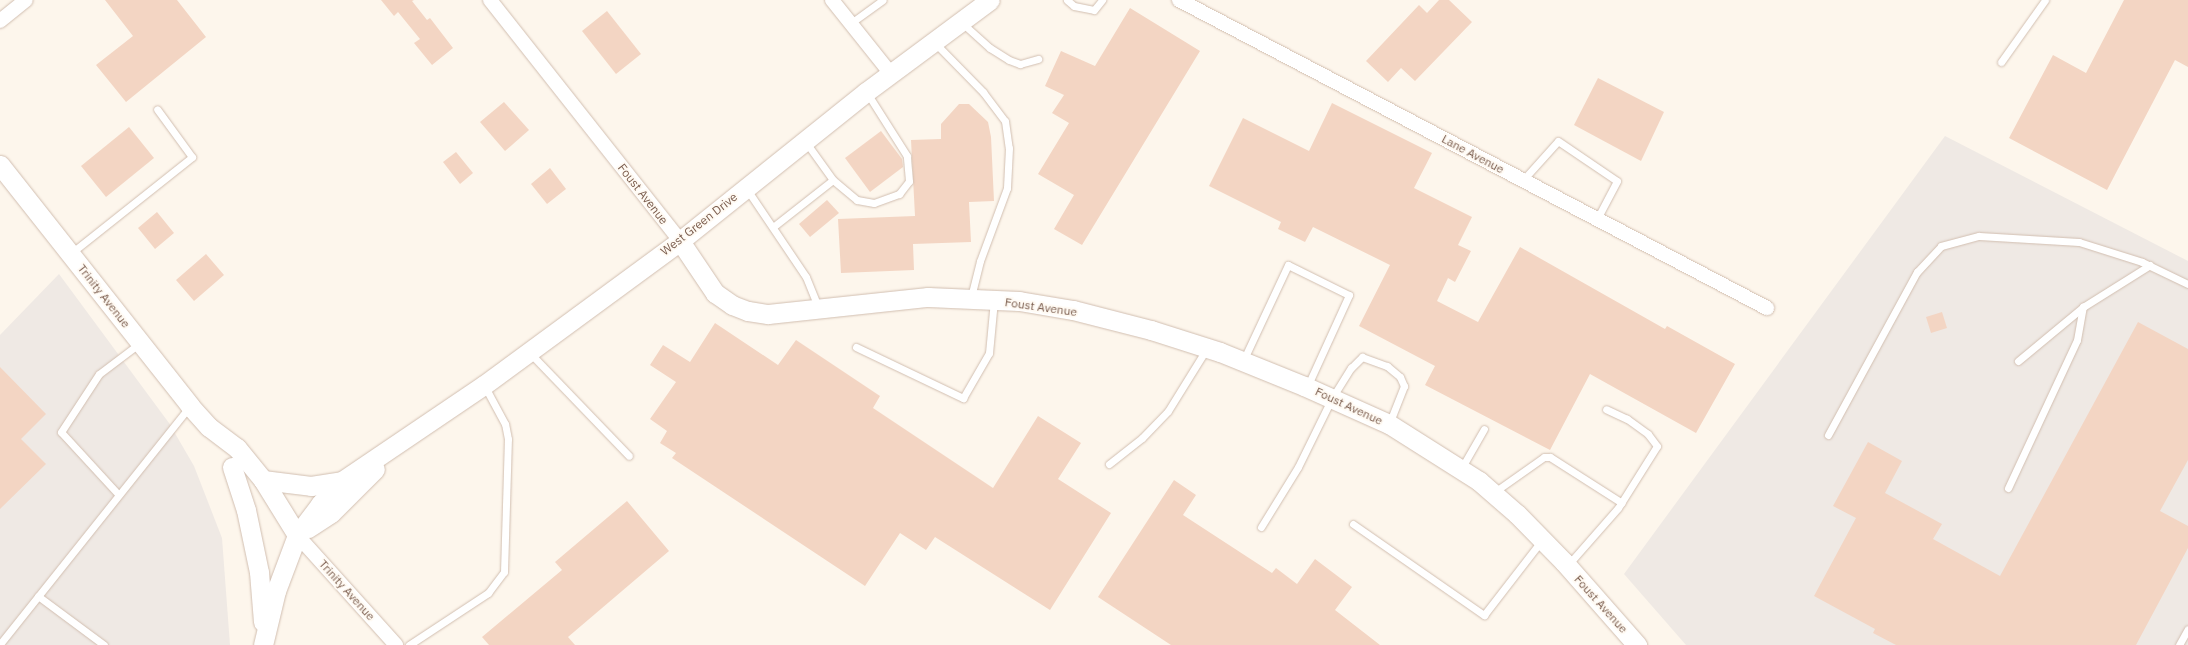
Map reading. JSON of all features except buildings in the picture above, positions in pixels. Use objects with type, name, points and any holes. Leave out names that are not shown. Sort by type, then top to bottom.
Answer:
[{"type":"street","points":[[0,21],[26,0]]},
{"type":"street","name":"Foust Avenue","points":[[490,0],[680,241],[714,293],[732,305],[748,311],[768,314],[928,297],[994,300],[1073,310],[1207,348],[1242,361],[1307,387],[1389,424],[1460,469],[1492,493],[1542,540],[1637,645]]},
{"type":"street","points":[[832,0],[890,74]]},
{"type":"street","name":"West Green Drive","points":[[264,641],[276,591],[297,535],[320,504],[342,480],[401,439],[484,385],[680,241],[866,92],[990,0]]},
{"type":"street","name":"Lane Avenue","points":[[1179,0],[1767,308]]},
{"type":"street","name":"Trinity Avenue","points":[[0,165],[190,406],[209,427],[237,448],[263,480],[297,535]]},
{"type":"street","name":"Trinity Avenue","points":[[209,427],[232,467],[297,535],[396,645]]},
{"type":"street","name":"West Green Drive","points":[[297,535],[331,513],[387,458],[401,439]]},
{"type":"street","points":[[232,467],[246,510],[259,572],[264,641]]},
{"type":"street","points":[[263,480],[311,486],[342,480]]},
{"type":"lane","points":[[851,24],[883,0]]},
{"type":"lane","points":[[1067,0],[1074,6],[1094,10],[1102,0]]},
{"type":"lane","points":[[2001,62],[2044,0]]},
{"type":"lane","points":[[961,21],[990,48],[1009,60],[1020,64],[1038,60]]},
{"type":"lane","points":[[934,42],[983,92],[1005,121],[1009,148],[1007,188],[980,261],[971,299]]},
{"type":"lane","points":[[804,141],[833,180],[857,200],[874,203],[899,194],[909,181],[907,156],[866,92]]},
{"type":"lane","points":[[70,254],[192,157],[156,109]]},
{"type":"lane","points":[[1523,180],[1558,141],[1617,181],[1597,219]]},
{"type":"lane","points":[[773,227],[833,180]]},
{"type":"lane","points":[[746,188],[806,277],[819,309]]},
{"type":"lane","points":[[1828,435],[1917,272],[1940,246],[1979,236],[2079,242],[2150,265],[2188,284]]},
{"type":"lane","points":[[1242,361],[1288,264],[1349,296],[1307,387]]},
{"type":"lane","points":[[2018,361],[2083,307],[2150,265]]},
{"type":"lane","points":[[856,347],[963,398],[989,353],[994,300]]},
{"type":"lane","points":[[2008,488],[2078,340],[2083,307]]},
{"type":"lane","points":[[118,494],[60,432],[99,374],[140,343]]},
{"type":"lane","points":[[1109,464],[1142,438],[1168,411],[1207,348]]},
{"type":"lane","points":[[529,352],[629,456]]},
{"type":"lane","points":[[1261,527],[1298,467],[1332,398],[1351,368],[1362,357],[1387,366],[1400,378],[1404,386],[1389,424]]},
{"type":"lane","points":[[409,645],[488,593],[504,572],[508,439],[505,424],[484,385]]},
{"type":"lane","points":[[0,644],[118,494],[190,406]]},
{"type":"lane","points":[[1567,566],[1622,503],[1657,446],[1648,434],[1627,419],[1606,409]]},
{"type":"lane","points":[[1460,469],[1484,428]]},
{"type":"lane","points":[[1492,493],[1544,457],[1550,457],[1622,503]]},
{"type":"lane","points":[[1353,524],[1484,615],[1542,540]]},
{"type":"lane","points":[[38,596],[104,645]]},
{"type":"lane","points":[[2179,645],[2188,628]]},
{"type":"shaded area","points":[[1945,136],[2188,261],[2188,645],[1686,645],[1624,574]]},
{"type":"shaded area","points":[[59,274],[169,423],[194,466],[222,538],[230,645],[0,645],[0,335]]}]
